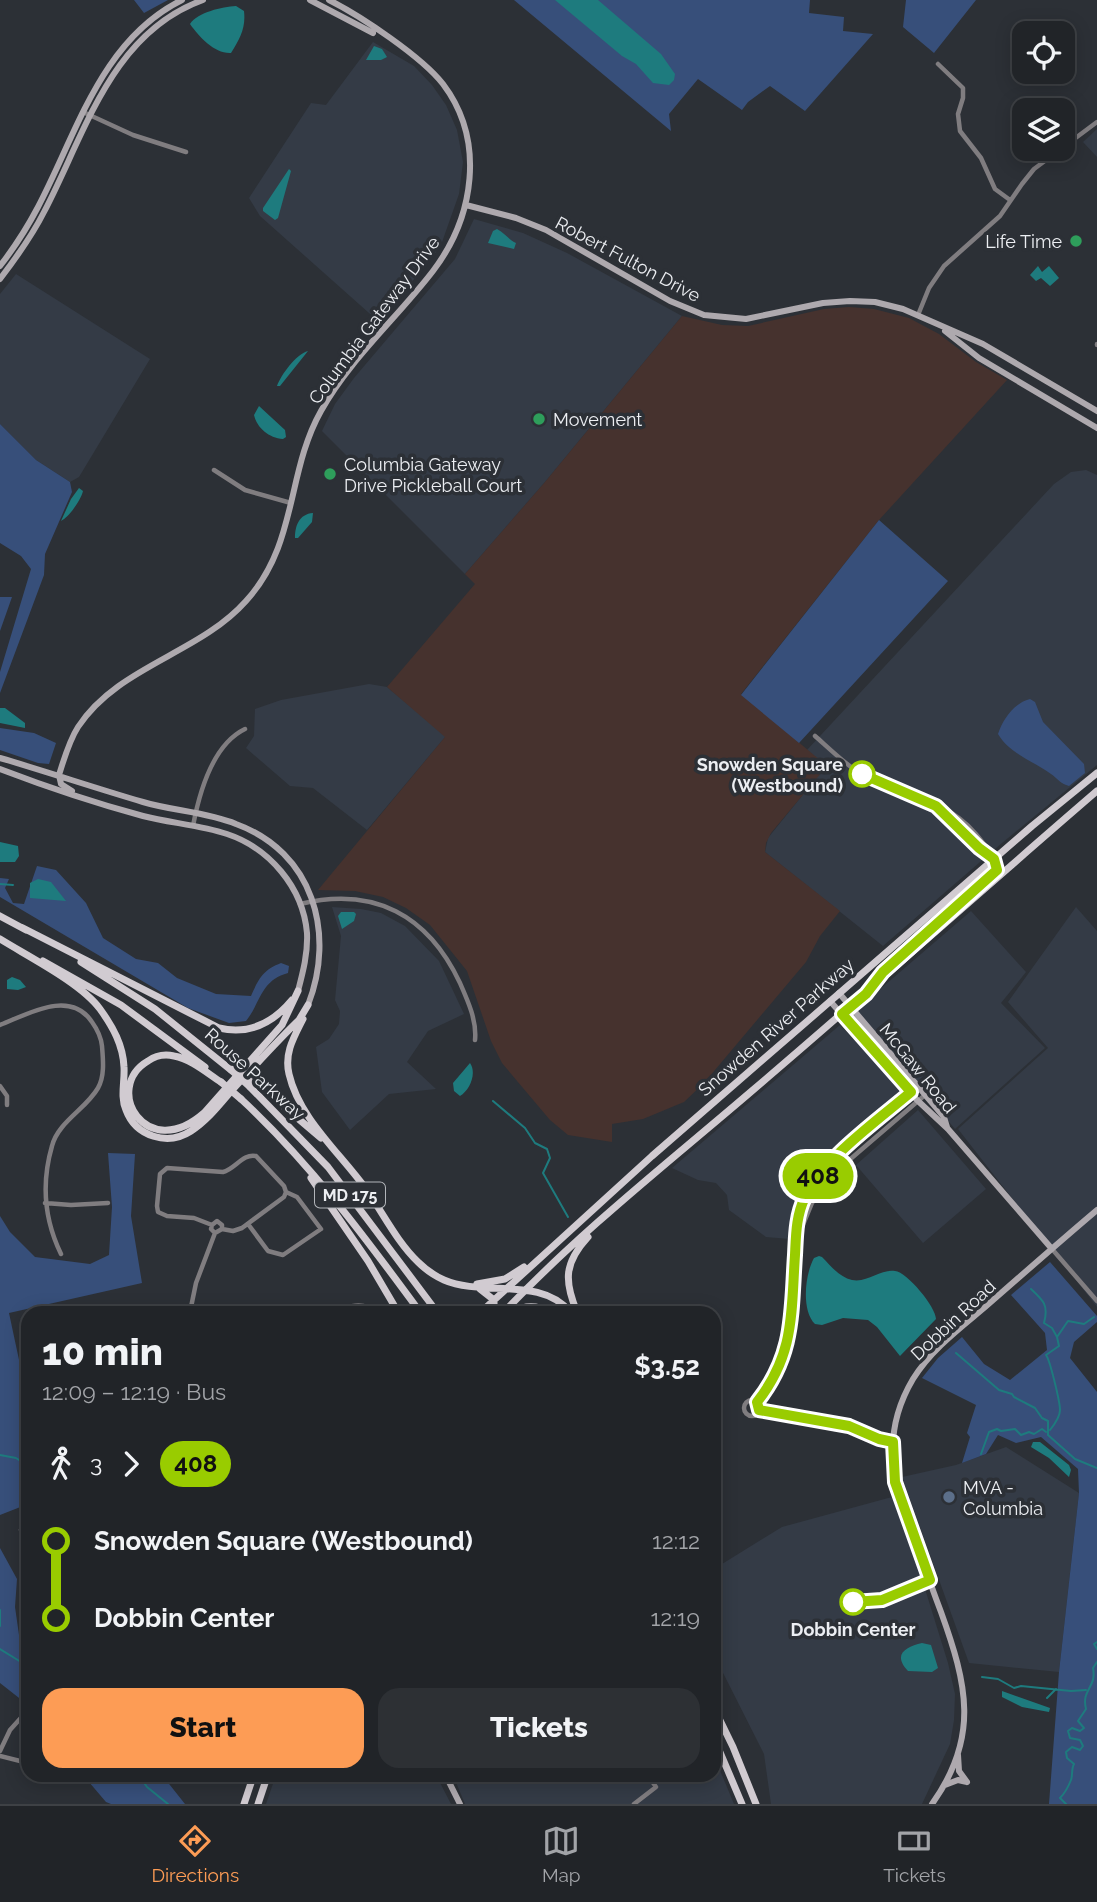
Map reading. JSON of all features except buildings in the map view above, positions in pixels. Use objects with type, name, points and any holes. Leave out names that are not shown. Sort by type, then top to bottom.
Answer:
[{"type":"main road","name":"Snowden River Parkway","points":[[488,1306],[607,1196],[839,993],[1097,773]]},
{"type":"main road","name":"Snowden River Parkway","points":[[511,1306],[614,1209],[1097,792]]},
{"type":"main road","points":[[866,994],[883,972],[997,870],[994,859]]},
{"type":"main road","name":"Rouse Parkway","points":[[0,916],[128,991],[253,1085],[328,1167],[432,1306]]},
{"type":"main road","points":[[23,928],[226,1029],[253,1029],[270,1021],[298,991]]},
{"type":"main road","points":[[0,939],[79,990],[98,1006],[116,1034],[121,1048],[125,1108],[141,1131],[155,1137],[178,1137],[202,1123],[299,1020],[309,1005]]},
{"type":"main road","name":"Rouse Parkway","points":[[0,939],[121,1005],[188,1053],[241,1099],[295,1154],[359,1231],[415,1306]]},
{"type":"main road","points":[[221,1082],[183,1059],[158,1057],[136,1071],[129,1101],[135,1115],[151,1128],[170,1131],[189,1125],[204,1113],[282,1025],[298,991]]},
{"type":"main road","points":[[309,1005],[289,1049],[289,1074],[306,1110],[417,1261],[436,1276],[455,1284],[550,1296],[565,1306]]},
{"type":"main road","points":[[253,1085],[302,1121],[344,1161]]},
{"type":"main road","points":[[295,1154],[368,1261],[394,1306]]},
{"type":"main road","points":[[455,1284],[491,1283],[518,1272],[607,1196]]},
{"type":"main road","points":[[575,1306],[568,1283],[571,1260],[583,1242],[614,1209]]},
{"type":"main road","points":[[479,1288],[494,1300],[494,1306]]},
{"type":"main road","points":[[721,1722],[758,1804]]},
{"type":"main road","points":[[721,1754],[742,1804]]},
{"type":"main road","points":[[244,1804],[251,1782]]},
{"type":"main road","points":[[258,1804],[265,1782]]},
{"type":"street","points":[[0,279],[41,217],[106,69],[122,48],[153,18],[183,0]]},
{"type":"street","points":[[0,266],[39,206],[87,114],[112,74],[137,44],[170,16],[203,0]]},
{"type":"street","name":"Columbia Gateway Drive","points":[[312,0],[408,52]]},
{"type":"street","name":"Columbia Gateway Drive","points":[[59,775],[77,728],[102,699],[123,682],[213,631],[249,598],[267,572],[281,544],[309,435],[325,403],[442,259],[458,229],[466,205],[471,162],[462,118],[443,83],[408,52],[329,0]]},
{"type":"street","points":[[938,64],[963,88],[958,121],[962,136],[981,158],[995,189],[1010,200]]},
{"type":"street","points":[[87,114],[133,135],[186,152]]},
{"type":"street","points":[[918,315],[938,274],[951,258],[990,228],[1034,169],[1097,122]]},
{"type":"street","name":"Robert Fulton Drive","points":[[466,205],[516,218],[546,230],[670,301],[704,315],[746,319],[850,300],[883,304],[918,315],[983,344],[1097,411]]},
{"type":"street","name":"Robert Fulton Drive","points":[[941,327],[979,358],[1097,428]]},
{"type":"street","points":[[214,470],[245,490],[292,503]]},
{"type":"street","points":[[193,826],[204,783],[213,765],[233,737],[244,729]]},
{"type":"street","points":[[815,736],[870,779],[957,816],[986,843],[1005,872]]},
{"type":"street","points":[[0,758],[144,802],[239,824],[272,844],[298,872],[313,901],[320,930],[318,974],[309,1005]]},
{"type":"street","points":[[0,769],[56,790],[141,815],[225,833],[255,848],[281,872],[294,889],[300,904],[307,940],[304,970],[298,991]]},
{"type":"street","points":[[59,775],[63,786],[92,800]]},
{"type":"street","points":[[300,904],[341,898],[365,900],[401,913],[419,926],[442,952],[456,975],[472,1014],[475,1040]]},
{"type":"street","name":"McGaw Road","points":[[839,993],[944,1117],[947,1129]]},
{"type":"street","name":"McGaw Road","points":[[830,1001],[1052,1249]]},
{"type":"street","points":[[0,1025],[53,1006],[72,1007],[84,1013],[93,1023],[101,1041],[103,1075],[95,1092],[53,1140],[46,1174],[45,1203],[49,1227],[61,1254]]},
{"type":"street","points":[[0,1086],[7,1096],[7,1105]]},
{"type":"street","points":[[759,1410],[757,1402],[775,1377],[784,1356],[795,1244],[804,1198],[817,1177],[842,1152],[918,1086]]},
{"type":"street","points":[[795,1244],[812,1203],[825,1183],[925,1094]]},
{"type":"street","points":[[222,1229],[219,1222],[212,1225],[194,1218],[167,1216],[158,1212],[159,1177],[163,1169],[223,1172],[253,1155],[282,1183],[286,1192],[297,1197],[321,1229],[283,1255],[268,1251],[248,1224]]},
{"type":"street","points":[[191,1306],[196,1283],[215,1233],[222,1229],[233,1231],[248,1224],[281,1200],[286,1192]]},
{"type":"street","points":[[45,1203],[108,1203]]},
{"type":"street","name":"Dobbin Road","points":[[932,1804],[944,1786],[958,1753],[964,1716],[961,1675],[956,1653],[895,1482],[893,1442],[902,1403],[913,1379],[928,1359],[1097,1210]]},
{"type":"street","points":[[212,1225],[211,1229],[215,1233]]},
{"type":"street","points":[[1052,1249],[1097,1301]]},
{"type":"street","points":[[757,1402],[747,1402],[745,1410],[752,1415],[759,1410],[849,1426],[893,1442]]},
{"type":"street","points":[[21,1718],[10,1730],[0,1753],[21,1760]]},
{"type":"street","points":[[944,1786],[958,1780],[967,1782],[960,1771],[958,1753]]},
{"type":"street","points":[[450,1782],[460,1804]]},
{"type":"street","points":[[634,1804],[656,1787],[653,1782]]},
{"type":"shaded area","points":[[134,0],[168,0],[144,13]]},
{"type":"shaded area","points":[[514,0],[810,0],[809,13],[844,17],[843,31],[873,34],[805,111],[770,86],[748,102],[742,110],[698,79],[669,114],[671,131]]},
{"type":"shaded area","points":[[555,0],[598,0],[661,54],[675,74],[674,80],[669,85],[653,83],[636,64],[622,56]]},
{"type":"shaded area","points":[[906,0],[976,0],[934,53],[903,27]]},
{"type":"shaded area","points":[[236,6],[244,11],[244,23],[240,38],[231,53],[213,48],[190,24],[204,13]]},
{"type":"shaded area","points":[[373,42],[414,66],[432,85],[446,105],[457,130],[463,162],[459,194],[441,245],[378,321],[260,216],[249,198],[311,103],[326,105]]},
{"type":"shaded area","points":[[374,46],[382,49],[387,57],[381,60],[366,60]]},
{"type":"shaded area","points":[[1097,129],[1097,157],[1083,142]]},
{"type":"shaded area","points":[[289,169],[291,171],[278,218],[275,220],[263,211],[263,208]]},
{"type":"shaded area","points":[[474,219],[523,233],[567,253],[682,316],[465,574],[322,431],[335,404],[354,378],[455,259]]},
{"type":"shaded area","points":[[497,229],[516,243],[514,249],[488,243],[493,231]]},
{"type":"shaded area","points":[[1038,266],[1042,272],[1049,266],[1059,278],[1050,286],[1041,278],[1036,281],[1030,275]]},
{"type":"shaded area","points":[[16,274],[150,359],[79,477],[70,482],[36,460],[0,424],[0,294]]},
{"type":"shaded area","points":[[824,309],[874,309],[909,318],[939,334],[976,362],[1007,380],[879,520],[741,694],[827,766],[771,833],[765,852],[840,911],[820,936],[806,962],[704,1083],[684,1102],[643,1119],[612,1124],[612,1142],[568,1135],[550,1120],[502,1063],[491,1041],[467,971],[430,925],[406,908],[383,897],[355,891],[318,890],[445,737],[387,687],[475,584],[465,574],[682,316],[722,325],[748,326]]},
{"type":"shaded area","points":[[308,351],[280,386],[277,386],[290,366]]},
{"type":"shaded area","points":[[259,406],[285,430],[286,437],[273,437],[261,428],[254,415]]},
{"type":"shaded area","points":[[0,424],[36,460],[70,482],[72,492],[45,554],[44,575],[0,693],[0,672],[31,569],[21,556],[0,543]]},
{"type":"shaded area","points":[[1086,470],[1097,475],[1097,765],[883,946],[765,852],[768,838],[826,766],[807,750],[1054,484],[1071,472]]},
{"type":"shaded area","points":[[79,488],[83,491],[80,499],[61,521],[71,499]]},
{"type":"shaded area","points":[[313,513],[312,522],[295,538],[299,521]]},
{"type":"shaded area","points":[[879,520],[948,581],[799,743],[741,695]]},
{"type":"shaded area","points":[[0,597],[12,597],[0,631]]},
{"type":"shaded area","points":[[369,684],[387,687],[446,736],[367,830],[313,788],[290,786],[246,748],[254,736],[255,709],[281,700]]},
{"type":"shaded area","points":[[1030,699],[1035,702],[1043,722],[1084,764],[1085,773],[1069,786],[1015,752],[998,734],[1010,712]]},
{"type":"shaded area","points":[[0,708],[5,708],[25,723],[25,728],[0,723]]},
{"type":"shaded area","points":[[0,728],[34,733],[56,743],[49,764],[0,750]]},
{"type":"shaded area","points":[[0,842],[18,846],[19,856],[15,862],[0,862]]},
{"type":"shaded area","points":[[37,866],[56,870],[86,903],[103,938],[136,959],[158,963],[177,978],[216,994],[251,996],[259,979],[270,969],[281,963],[289,966],[288,973],[279,976],[267,986],[246,1021],[229,1023],[188,1008],[0,897],[0,878],[9,879],[5,888],[13,903],[24,904]]},
{"type":"shaded area","points":[[38,879],[51,882],[66,901],[30,898],[30,883]]},
{"type":"shaded area","points":[[332,907],[381,913],[405,926],[439,961],[464,1014],[428,1031],[407,1062],[436,1089],[389,1094],[350,1130],[322,1092],[316,1047],[329,1039],[339,1024],[340,1011],[335,1000],[341,936]]},
{"type":"shaded area","points":[[1076,907],[1097,931],[1097,1307],[958,1129],[1048,1048],[1008,1002]]},
{"type":"shaded area","points":[[971,911],[1026,972],[1001,1003],[1045,1048],[955,1129],[857,1013],[857,1009]]},
{"type":"shaded area","points":[[341,912],[356,914],[354,921],[342,929],[338,916]]},
{"type":"shaded area","points":[[12,977],[20,980],[26,987],[18,990],[7,989],[7,980]]},
{"type":"shaded area","points":[[840,1025],[902,1090],[899,1098],[829,1160],[804,1193],[790,1239],[766,1237],[729,1210],[727,1195],[716,1183],[698,1180],[672,1168]]},
{"type":"shaded area","points":[[470,1063],[473,1072],[471,1081],[460,1096],[454,1091],[453,1083]]},
{"type":"shaded area","points":[[918,1110],[986,1189],[923,1243],[856,1165]]},
{"type":"shaded area","points":[[108,1153],[135,1154],[131,1216],[142,1283],[40,1306],[21,1306],[21,1310],[9,1313],[21,1369],[21,1507],[0,1515],[0,1216],[10,1232],[35,1257],[90,1264],[109,1255],[112,1207]]},
{"type":"shaded area","points":[[819,1256],[847,1279],[863,1280],[890,1271],[900,1273],[913,1283],[926,1299],[936,1319],[900,1356],[868,1320],[843,1318],[822,1325],[815,1324],[808,1310],[806,1292],[811,1265],[814,1258]]},
{"type":"shaded area","points":[[1050,1262],[1097,1316],[1097,1322],[1074,1342],[1070,1358],[1097,1392],[1097,1804],[1049,1804],[1059,1672],[1079,1493],[1078,1469],[1041,1437],[1016,1443],[998,1435],[986,1454],[962,1463],[970,1437],[967,1433],[976,1405],[922,1378],[938,1358],[962,1337],[984,1364],[1010,1380],[1047,1350],[1045,1333],[1011,1295]]},
{"type":"shaded area","points":[[1033,1442],[1040,1442],[1069,1465],[1069,1477],[1049,1458],[1031,1447]]},
{"type":"shaded area","points":[[1006,1447],[1079,1493],[1059,1672],[969,1663],[902,1477],[956,1465]]},
{"type":"shaded area","name":"Dobbin Center","points":[[892,1497],[921,1576],[955,1694],[950,1744],[922,1804],[771,1804],[764,1754],[721,1669],[721,1565],[782,1527]]},
{"type":"shaded area","points":[[0,1548],[17,1579],[15,1607],[21,1637],[21,1700],[0,1683]]},
{"type":"shaded area","points":[[922,1643],[931,1645],[938,1668],[932,1672],[908,1671],[901,1660],[903,1652]]},
{"type":"shaded area","points":[[1002,1691],[1050,1708],[1049,1712],[1022,1707],[1002,1697]]},
{"type":"shaded area","points":[[721,1773],[734,1804],[465,1804],[456,1782],[721,1782]]},
{"type":"shaded area","points":[[89,1782],[168,1782],[185,1804],[111,1804],[106,1802]]},
{"type":"shaded area","points":[[274,1782],[440,1782],[451,1804],[266,1804]]},
{"type":"waterway","points":[[0,884],[13,885]]},
{"type":"waterway","points":[[493,1101],[525,1128],[535,1143],[547,1149],[550,1158],[543,1173],[568,1217]]},
{"type":"waterway","points":[[1031,1289],[1044,1303],[1044,1323],[1052,1328],[1057,1337]]},
{"type":"waterway","points":[[1050,1430],[1060,1410],[1046,1355],[1059,1346],[1057,1337],[1068,1321],[1084,1324],[1094,1317]]},
{"type":"waterway","points":[[956,1353],[999,1390],[1012,1394],[1035,1408],[1042,1418],[1048,1421],[1048,1435],[1075,1459],[1097,1468]]},
{"type":"waterway","points":[[981,1454],[989,1432],[997,1429],[1015,1429],[1021,1435],[1029,1432],[1034,1434],[1042,1429],[1046,1432]]},
{"type":"waterway","points":[[0,1455],[21,1461]]},
{"type":"waterway","points":[[0,1610],[0,1626]]},
{"type":"waterway","points":[[1097,1642],[1094,1644],[1097,1649]]},
{"type":"waterway","points":[[0,1649],[21,1662]]},
{"type":"waterway","points":[[1066,1804],[1060,1798],[1071,1780],[1074,1764],[1067,1758],[1066,1752],[1072,1747],[1080,1750],[1083,1746],[1080,1740],[1070,1738],[1068,1731],[1072,1728],[1080,1731],[1084,1728],[1078,1721],[1086,1709],[1086,1697],[1097,1662]]},
{"type":"waterway","points":[[982,1677],[998,1679],[1014,1688],[1021,1686],[1086,1690]]},
{"type":"waterway","points":[[1047,1698],[1056,1689]]},
{"type":"waterway","points":[[144,1782],[168,1804]]},
{"type":"bus line","name":"408","points":[[853,1602],[882,1600],[930,1580],[895,1482],[893,1442],[874,1438],[849,1426],[759,1410],[757,1402],[768,1389],[784,1356],[790,1320],[797,1224],[804,1198],[826,1167],[911,1092],[842,1014],[866,994],[883,972],[997,870],[994,859],[936,806],[862,774]]},
{"type":"place","name":"Life Time","points":[[1076,241]]},
{"type":"place","name":"Movement","points":[[539,419]]},
{"type":"place","name":"Columbia Gateway Drive Pickleball Court","points":[[330,474]]},
{"type":"place","name":"Snowden Square (Westbound)","points":[[862,774]]},
{"type":"place","name":"MVA - Columbia","points":[[949,1497]]},
{"type":"place","name":"Dobbin Center","points":[[853,1602]]}]
